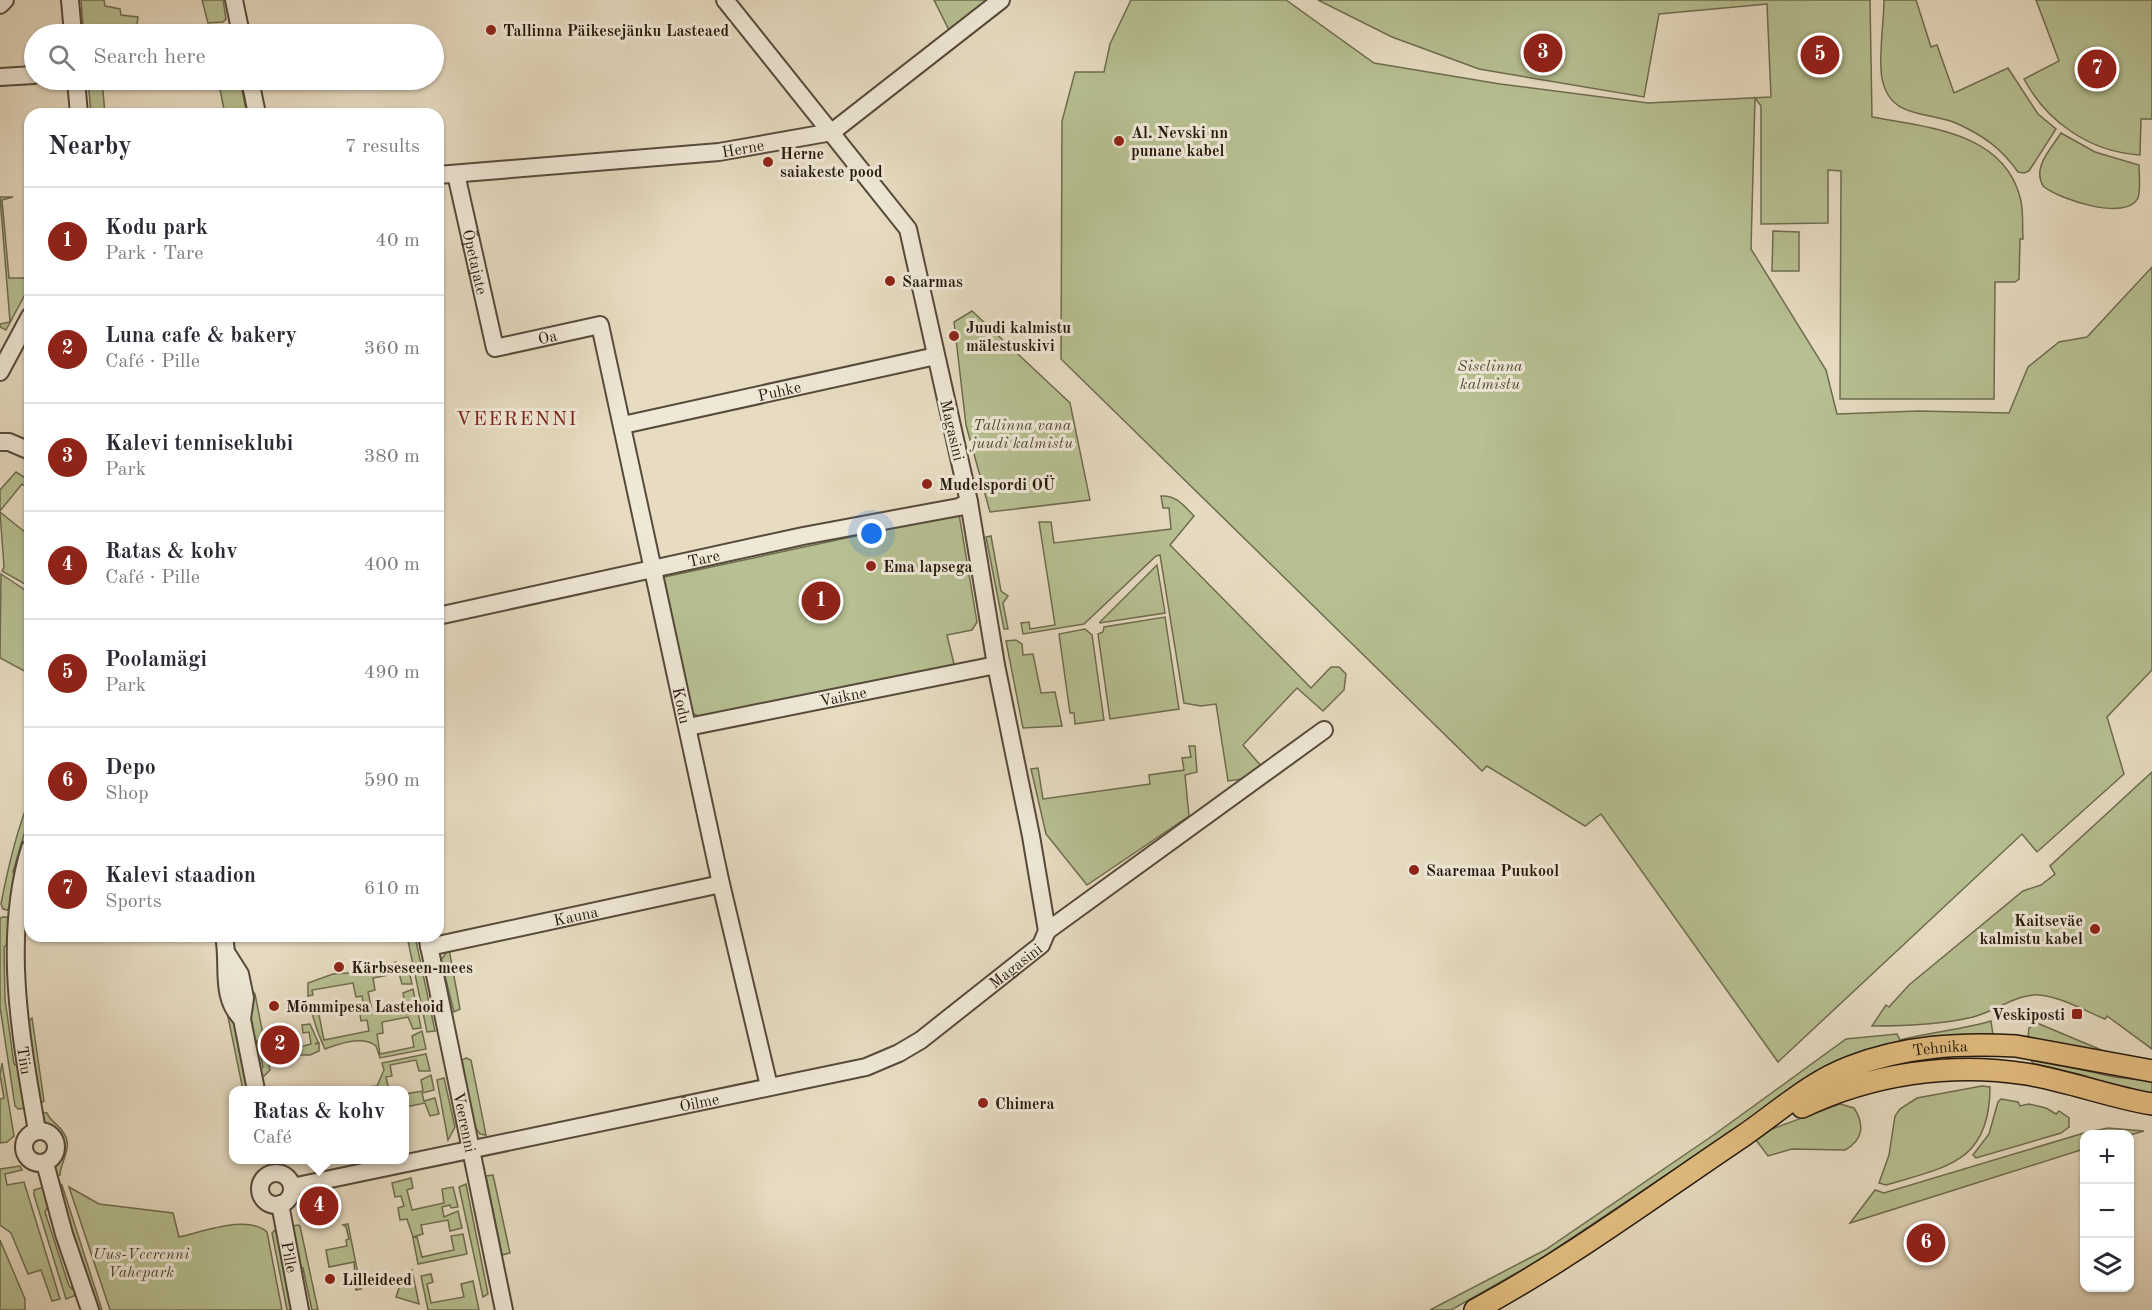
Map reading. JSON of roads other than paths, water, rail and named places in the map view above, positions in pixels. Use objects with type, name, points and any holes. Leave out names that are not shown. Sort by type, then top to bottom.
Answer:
[{"type":"main road","name":"Tehnika","points":[[1475,1310],[1504,1294],[1747,1133],[1802,1093],[1849,1067],[1906,1050],[1947,1046],[2016,1046],[2152,1071]]},
{"type":"main road","name":"Tehnika","points":[[1747,1133],[1841,1091],[1897,1075],[1942,1070],[1996,1070],[2028,1075],[2152,1104]]},
{"type":"street","points":[[0,5],[5,0]]},
{"type":"street","points":[[70,0],[72,24]]},
{"type":"street","points":[[234,0],[239,24]]},
{"type":"street","name":"Magasini","points":[[725,0],[908,229],[969,502],[996,665],[1031,836],[1047,931],[1041,945],[921,1040]]},
{"type":"street","name":"Herne","points":[[444,175],[719,152],[832,132],[1000,0]]},
{"type":"street","points":[[0,76],[24,75]]},
{"type":"street","points":[[77,90],[78,108]]},
{"type":"street","points":[[252,90],[256,108]]},
{"type":"street","name":"Õpetajate","points":[[456,174],[495,348]]},
{"type":"street","name":"Oa","points":[[495,348],[600,325]]},
{"type":"street","name":"Kodu","points":[[600,325],[721,884],[769,1086]]},
{"type":"street","points":[[0,372],[24,327]]},
{"type":"street","name":"Puhke","points":[[623,425],[936,356]]},
{"type":"street","points":[[3,438],[24,448]]},
{"type":"street","name":"Tare","points":[[444,615],[803,537],[959,507],[969,502]]},
{"type":"street","name":"Vaikne","points":[[688,727],[996,665]]},
{"type":"street","points":[[1047,931],[1324,730]]},
{"type":"street","name":"Tiiu","points":[[24,879],[17,915],[16,974],[19,1012],[38,1131]]},
{"type":"street","name":"Kauna","points":[[444,939],[721,884]]},
{"type":"street","points":[[225,942],[228,956],[225,978],[230,1002],[242,1019],[255,1086]]},
{"type":"street","name":"Veerenni","points":[[428,942],[504,1310]]},
{"type":"street","name":"Õilme","points":[[409,1163],[866,1067],[900,1053],[921,1040]]},
{"type":"street","points":[[38,1131],[52,1136],[56,1146],[53,1156],[45,1162],[30,1160],[24,1150],[28,1136],[38,1131]]},
{"type":"street","points":[[45,1162],[64,1234],[90,1310]]},
{"type":"street","name":"Õilme","points":[[292,1187],[406,1164]]},
{"type":"street","points":[[272,1166],[287,1177],[292,1187],[290,1196],[280,1204],[270,1203],[261,1192],[264,1178],[272,1166]]},
{"type":"street","name":"Pille","points":[[280,1204],[300,1310]]},
{"type":"place","name":"Tallinna Päikesejänku Lasteaed","points":[[491,30]]},
{"type":"place","name":"Kalevi tenniseklubi","points":[[1543,53]]},
{"type":"place","name":"Poolamägi","points":[[1820,55]]},
{"type":"place","name":"Kalevi staadion","points":[[2097,69]]},
{"type":"place","name":"Al. Nevski nn punane kabel","points":[[1119,141]]},
{"type":"place","name":"Herne saiakeste pood","points":[[768,162]]},
{"type":"place","name":"Saarmas","points":[[890,281]]},
{"type":"place","name":"Juudi kalmistu mälestuskivi","points":[[954,336]]},
{"type":"place","name":"Mudelspordi OÜ","points":[[927,484]]},
{"type":"place","name":"Ema lapsega","points":[[871,566]]},
{"type":"place","name":"Kodu park","points":[[821,601]]},
{"type":"place","name":"Saaremaa Puukool","points":[[1414,870]]},
{"type":"place","name":"Kaitseväe kalmistu kabel","points":[[2095,929]]},
{"type":"place","name":"Kärbseseen-mees","points":[[339,967]]},
{"type":"place","name":"Mõmmipesa Lastehoid","points":[[274,1006]]},
{"type":"place","name":"Veskiposti","points":[[2077,1014]]},
{"type":"place","name":"Luna cafe & bakery","points":[[280,1045]]},
{"type":"place","name":"Chimera","points":[[983,1103]]},
{"type":"place","name":"Ratas & kohv","points":[[319,1206]]},
{"type":"place","name":"Depo","points":[[1926,1243]]},
{"type":"place","name":"Lilleideed","points":[[330,1279]]},
{"type":"district","name":"VEERENNI","points":[[517,418]]},
{"type":"park label","name":"Siselinna kalmistu","points":[[1490,374]]},
{"type":"park label","name":"Tallinna vana juudi kalmistu","points":[[1022,433]]},
{"type":"park label","name":"Uus-Veerenni Vahepark","points":[[141,1262]]}]
